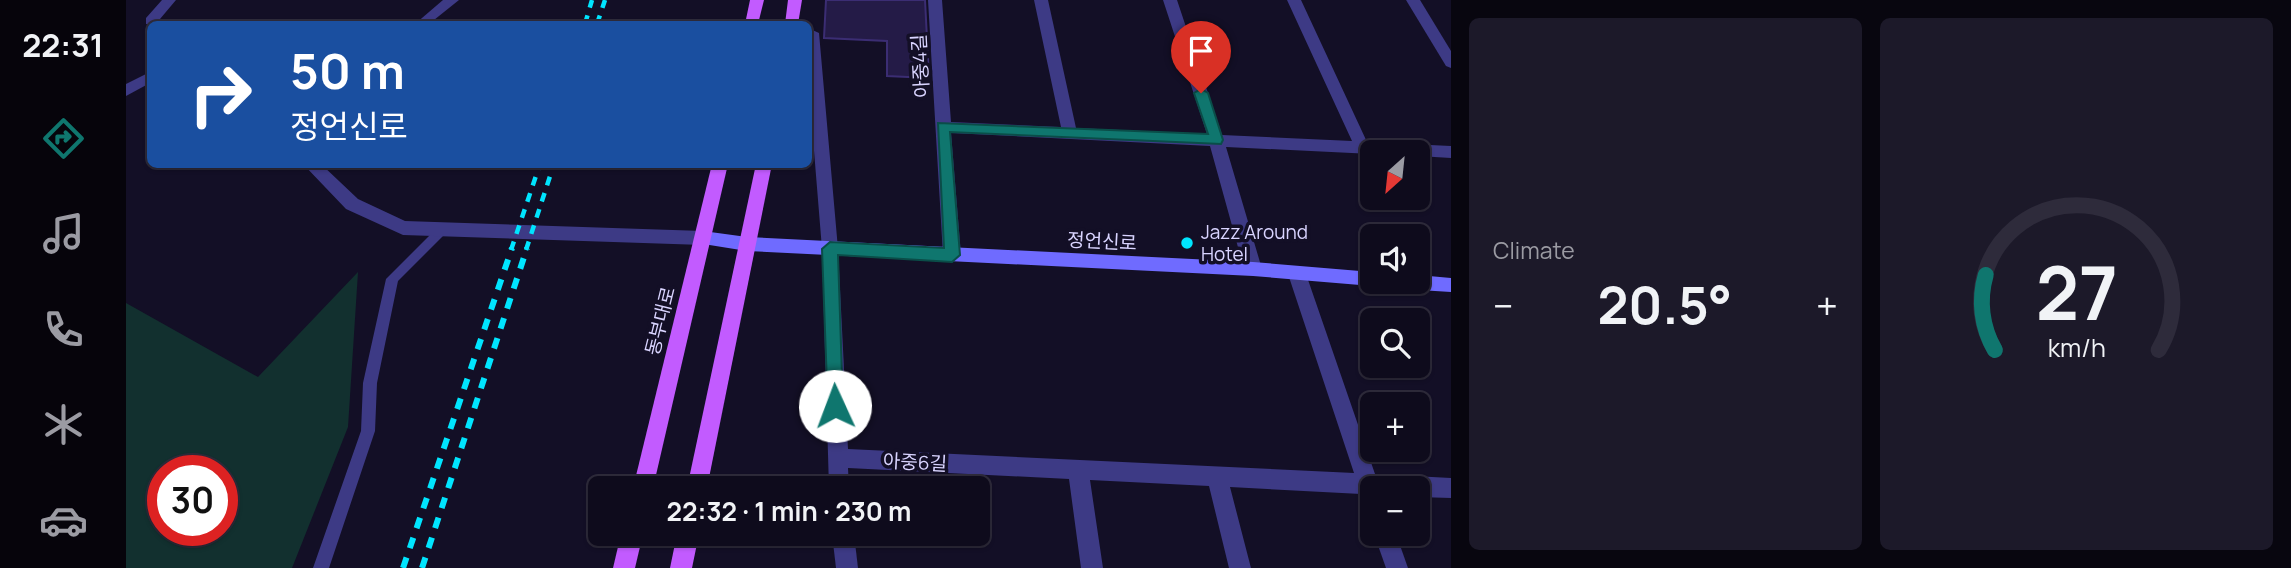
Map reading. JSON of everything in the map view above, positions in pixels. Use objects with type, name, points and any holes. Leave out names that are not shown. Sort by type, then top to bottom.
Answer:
[{"type":"main road","points":[[753,21],[757,0]]},
{"type":"main road","points":[[792,21],[795,0]]},
{"type":"main road","name":"동부대로","points":[[646,476],[719,168]]},
{"type":"main road","points":[[699,476],[763,168]]},
{"type":"main road","points":[[624,568],[629,546]]},
{"type":"main road","points":[[681,568],[686,546]]},
{"type":"street","points":[[152,21],[169,0]]},
{"type":"street","points":[[425,21],[452,0]]},
{"type":"street","name":"아중4길","points":[[935,0],[952,255]]},
{"type":"street","points":[[1041,0],[1070,133]]},
{"type":"street","points":[[1170,0],[1216,140],[1253,270]]},
{"type":"street","points":[[1294,0],[1360,143]]},
{"type":"street","points":[[1413,0],[1451,63]]},
{"type":"street","points":[[812,33],[830,249],[838,476]]},
{"type":"street","points":[[126,91],[147,79]]},
{"type":"street","points":[[942,127],[1360,147]]},
{"type":"street","points":[[1430,151],[1451,152]]},
{"type":"street","points":[[315,168],[352,204],[381,220],[403,228],[703,238]]},
{"type":"street","name":"정언신로","points":[[703,238],[747,244],[1253,270],[1360,278]]},
{"type":"street","points":[[1297,274],[1365,476]]},
{"type":"street","points":[[1430,284],[1451,285]]},
{"type":"street","name":"아중6길","points":[[836,458],[1217,477],[1360,489]]},
{"type":"street","points":[[1078,470],[1092,568]]},
{"type":"street","points":[[1217,477],[1240,568]]},
{"type":"street","name":"아중6길","points":[[1430,489],[1451,488]]},
{"type":"street","points":[[844,546],[847,568]]},
{"type":"street","points":[[1389,546],[1397,568]]},
{"type":"lane","points":[[321,568],[368,431],[370,383],[392,279],[441,231]]},
{"type":"green space","points":[[358,272],[348,427],[292,568],[126,568],[126,303],[258,377]]},
{"type":"building","points":[[826,0],[925,0],[929,78],[887,76],[887,41],[824,38]]},
{"type":"railway","points":[[586,21],[592,0]]},
{"type":"railway","points":[[598,21],[605,0]]},
{"type":"railway","points":[[511,250],[539,168]]},
{"type":"railway","points":[[526,250],[553,168]]},
{"type":"railway","points":[[403,568],[512,248]]},
{"type":"railway","points":[[422,568],[527,248]]},
{"type":"place","name":"Jazz Around Hotel","points":[[1187,243]]},
{"type":"route","points":[[835,406],[830,249],[952,255],[942,127],[1216,140],[1201,93]]}]
